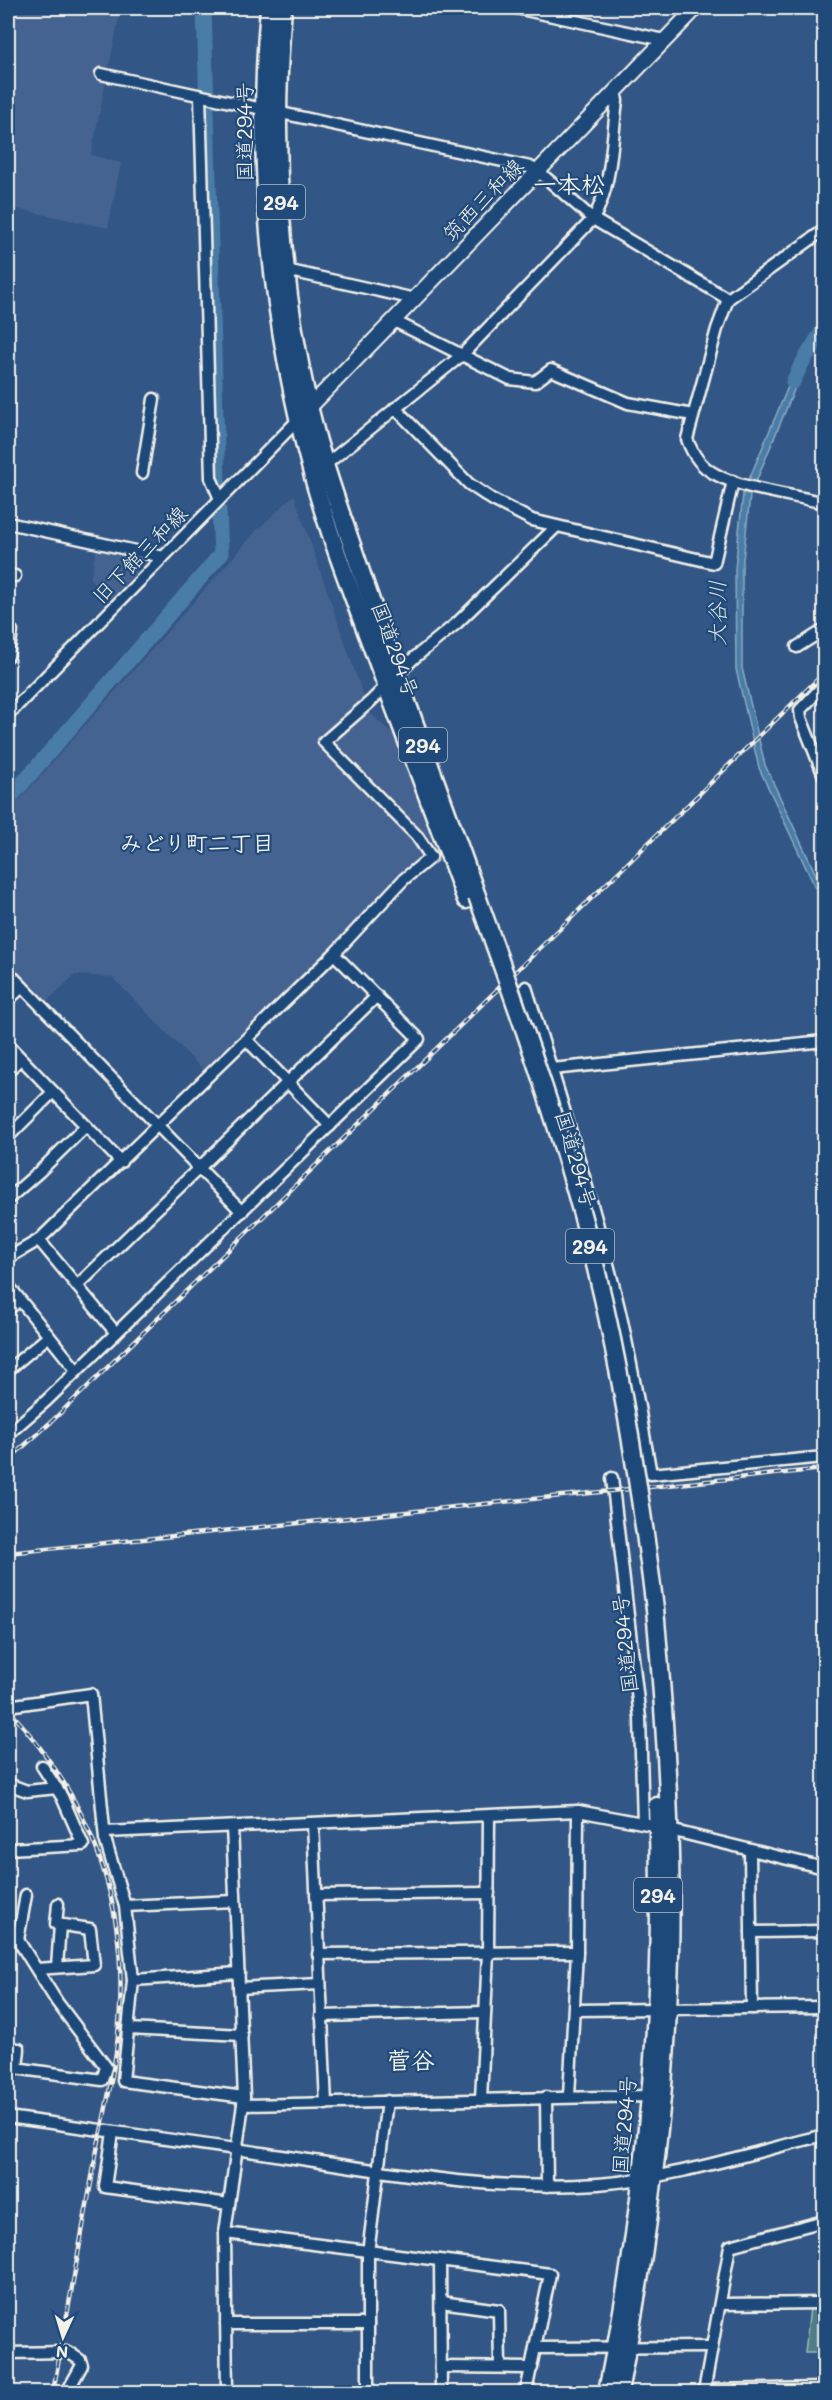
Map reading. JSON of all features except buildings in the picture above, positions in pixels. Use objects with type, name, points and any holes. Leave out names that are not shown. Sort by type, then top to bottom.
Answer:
[{"type":"highway","name":"国道294号","points":[[269,8],[271,111],[286,270],[304,413],[327,523],[392,680],[472,898],[542,1115],[595,1312],[649,1610],[663,2085],[627,2280],[619,2392]]},
{"type":"highway","name":"国道294号","points":[[283,8],[271,111],[266,199],[272,268],[286,357],[304,413],[325,465],[392,680]]},
{"type":"highway","name":"国道294号","points":[[647,2178],[648,2096],[662,2009]]},
{"type":"highway","name":"国道294号","points":[[607,2392],[622,2347]]},
{"type":"main road","name":"筑西三和線","points":[[304,413],[696,8]]},
{"type":"street","points":[[516,8],[664,40]]},
{"type":"street","points":[[101,74],[530,167],[538,171],[593,219],[728,299]]},
{"type":"street","points":[[325,465],[462,355],[593,219],[600,207],[606,187],[617,101],[615,91]]},
{"type":"street","points":[[200,96],[211,478],[220,500]]},
{"type":"street","points":[[825,230],[728,299],[717,329],[687,439],[692,454],[714,474],[736,482],[825,503]]},
{"type":"street","points":[[286,270],[415,299]]},
{"type":"street","points":[[394,321],[510,379],[535,382],[550,370],[628,403],[693,415]]},
{"type":"street","points":[[142,473],[154,399]]},
{"type":"street","points":[[395,408],[469,484],[493,500],[532,520],[714,563],[736,482]]},
{"type":"street","name":"旧下館三和線","points":[[8,715],[304,413]]},
{"type":"street","points":[[8,523],[163,557]]},
{"type":"street","points":[[8,1258],[39,1240],[159,1127],[334,954],[404,879],[431,857],[417,836],[324,742],[457,623],[556,526]]},
{"type":"street","points":[[8,630],[12,631],[8,656]]},
{"type":"street","points":[[797,646],[825,630]]},
{"type":"street","points":[[825,685],[800,710],[801,718],[825,776]]},
{"type":"street","points":[[8,1434],[77,1371],[419,1039],[334,954]]},
{"type":"street","points":[[8,972],[242,1212]]},
{"type":"street","points":[[8,1000],[22,987]]},
{"type":"street","points":[[526,987],[580,1160],[615,1292],[638,1398],[651,1474],[825,1457]]},
{"type":"street","points":[[77,1286],[377,996]]},
{"type":"street","points":[[247,1040],[330,1126]]},
{"type":"street","points":[[552,1069],[825,1041]]},
{"type":"street","points":[[8,1045],[121,1162]]},
{"type":"street","points":[[8,1071],[20,1059]]},
{"type":"street","points":[[8,1137],[53,1092]]},
{"type":"street","points":[[8,1199],[86,1126]]},
{"type":"street","points":[[39,1240],[116,1333]]},
{"type":"street","points":[[8,1285],[77,1371]]},
{"type":"street","points":[[8,1310],[20,1300]]},
{"type":"street","points":[[8,1370],[49,1336]]},
{"type":"street","points":[[612,1479],[640,1718],[657,1826]]},
{"type":"street","points":[[8,1706],[91,1694],[105,1839],[124,1906],[133,1980],[123,2081],[244,2101],[326,2104],[569,2096],[648,2096]]},
{"type":"street","points":[[8,1848],[83,1845],[57,1788],[42,1766]]},
{"type":"street","points":[[8,1784],[27,1791],[57,1788]]},
{"type":"street","points":[[569,2096],[577,1952],[578,1810]]},
{"type":"street","points":[[105,1832],[489,1816],[578,1810],[657,1826],[825,1868]]},
{"type":"street","points":[[481,2100],[488,1953],[489,1816]]},
{"type":"street","points":[[313,1824],[326,2104]]},
{"type":"street","points":[[226,2392],[225,2233],[244,2101],[232,1827]]},
{"type":"street","points":[[750,1851],[752,2007]]},
{"type":"street","points":[[316,1895],[489,1893]]},
{"type":"street","points":[[18,1940],[26,1895]]},
{"type":"street","points":[[124,1906],[234,1901]]},
{"type":"street","points":[[37,1970],[94,1965],[90,1929],[56,1924],[58,1904]]},
{"type":"street","points":[[8,1924],[57,2002],[106,2067],[102,2080],[12,2068],[19,2049],[8,2048]]},
{"type":"street","points":[[57,1967],[60,1925]]},
{"type":"street","points":[[751,1932],[825,1931]]},
{"type":"street","points":[[318,1954],[577,1952]]},
{"type":"street","points":[[133,1980],[238,1973]]},
{"type":"street","points":[[239,1988],[320,1984]]},
{"type":"street","points":[[575,2010],[825,2007]]},
{"type":"street","points":[[321,2016],[485,2012]]},
{"type":"street","points":[[129,2029],[242,2036]]},
{"type":"street","points":[[546,2097],[547,2186]]},
{"type":"street","points":[[368,2392],[368,2253],[387,2101]]},
{"type":"street","points":[[8,2117],[378,2170],[497,2184],[547,2186],[647,2178],[825,2135]]},
{"type":"street","points":[[113,2132],[105,2187],[229,2204]]},
{"type":"street","points":[[825,2221],[730,2246],[704,2391],[825,2388]]},
{"type":"street","points":[[225,2233],[368,2253],[550,2274],[526,2392]]},
{"type":"street","points":[[440,2260],[441,2392]]},
{"type":"street","points":[[441,2302],[499,2310],[500,2367]]},
{"type":"street","points":[[720,2304],[825,2304]]},
{"type":"street","points":[[226,2324],[368,2324]]},
{"type":"street","points":[[536,2348],[712,2347]]},
{"type":"street","points":[[8,2353],[68,2352],[74,2355],[81,2365],[67,2392]]},
{"type":"street","points":[[441,2367],[532,2368]]},
{"type":"shaded area","points":[[8,8],[121,8],[91,155],[121,163],[108,228],[8,207]]},
{"type":"shaded area","points":[[798,363],[804,366],[750,496],[742,569],[742,668],[765,765],[824,892],[824,906],[759,768],[736,669],[735,569],[743,494]]},
{"type":"shaded area","points":[[294,495],[369,712],[395,736],[433,836],[417,860],[208,1070],[204,1071],[112,977],[75,975],[46,1002],[8,963],[8,813],[256,531]]},
{"type":"shaded area","points":[[97,546],[151,556],[111,598],[90,579]]},
{"type":"green space","points":[[810,2307],[824,2307],[824,2353],[805,2353]]},
{"type":"waterway","points":[[204,8],[218,482]]},
{"type":"waterway","name":"大谷川","points":[[793,382],[824,328]]},
{"type":"waterway","points":[[8,800],[221,554],[219,510]]},
{"type":"railway","points":[[8,1460],[51,1422],[824,673]]},
{"type":"railway","points":[[8,1553],[824,1469]]},
{"type":"railway","points":[[8,1709],[40,1747],[66,1786],[87,1826],[103,1868],[114,1911],[120,1956],[120,2003],[116,2052],[53,2392]]},
{"type":"district","name":"一本松","points":[[569,183]]},
{"type":"district","name":"みどり町二丁目","points":[[197,842]]},
{"type":"district","name":"菅谷","points":[[411,2059]]}]
